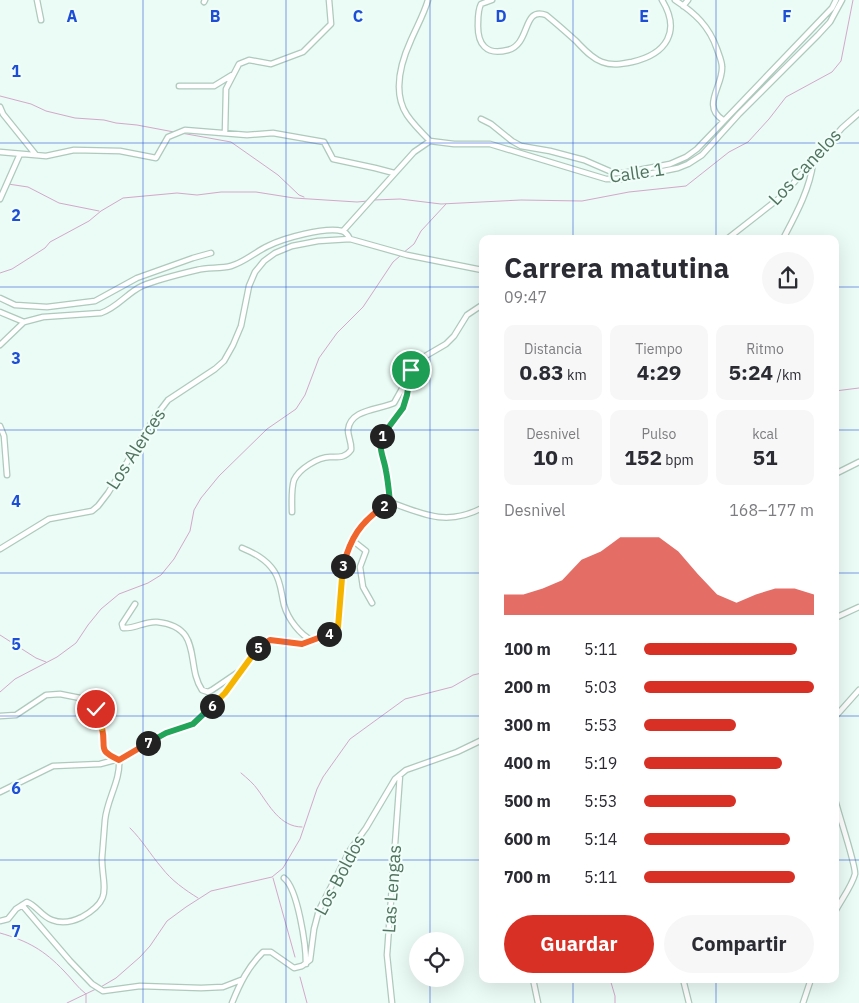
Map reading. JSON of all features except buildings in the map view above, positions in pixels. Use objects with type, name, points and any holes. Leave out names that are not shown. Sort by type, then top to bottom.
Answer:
[{"type":"street","points":[[38,0],[41,20]]},
{"type":"street","points":[[225,133],[226,89],[239,64],[249,60],[271,64],[303,52],[331,24],[329,0]]},
{"type":"street","points":[[343,231],[417,149],[430,141],[405,112],[401,103],[399,88],[406,51],[428,0]]},
{"type":"street","points":[[492,0],[481,4],[478,12],[479,38],[482,45],[490,50],[508,50],[517,46],[523,38],[531,18],[542,13],[595,58],[607,63],[616,64],[644,59],[666,42],[670,23],[662,0]]},
{"type":"street","points":[[675,0],[703,22],[715,43],[722,70],[721,80],[714,96],[713,104],[716,114],[723,120]]},
{"type":"street","points":[[683,6],[688,0]]},
{"type":"street","points":[[481,119],[491,124],[512,142],[521,146],[584,160],[618,174],[681,160],[697,149],[832,8],[836,0]]},
{"type":"street","name":"Calle 1","points":[[430,141],[454,144],[490,144],[606,179],[624,179],[683,166],[702,155],[818,36],[835,15],[842,0]]},
{"type":"street","points":[[180,86],[214,86],[234,75]]},
{"type":"street","points":[[0,106],[3,114],[36,155]]},
{"type":"street","name":"Los Canelos","points":[[732,235],[782,196],[842,128],[859,113]]},
{"type":"street","points":[[0,152],[46,156],[74,150],[120,151],[156,158],[168,137],[184,130],[248,135],[273,133],[324,142],[333,159],[394,174]]},
{"type":"street","points":[[0,199],[20,154]]},
{"type":"street","points":[[785,235],[812,174],[813,162]]},
{"type":"street","points":[[0,345],[24,322],[43,318],[101,313],[110,310],[142,286],[199,270],[231,266],[244,261],[253,253],[269,245],[295,236],[316,232],[343,231],[347,233],[350,239],[407,255],[479,269]]},
{"type":"street","name":"Los Alerces","points":[[0,549],[40,522],[92,511],[98,506],[168,400],[224,361],[234,346],[242,326],[249,286],[255,272],[264,262],[275,253],[292,246],[318,241],[350,239]]},
{"type":"street","points":[[0,298],[16,305],[47,307],[95,301],[136,278],[193,258],[211,254]]},
{"type":"street","points":[[292,512],[293,483],[298,474],[323,457],[340,458],[348,454],[352,446],[348,429],[351,420],[358,414],[394,402],[416,363],[446,344],[454,336],[467,314],[479,307]]},
{"type":"street","points":[[0,312],[24,322]]},
{"type":"street","points":[[390,502],[386,468],[380,443],[382,435],[403,408],[409,377]]},
{"type":"street","points":[[0,426],[4,436],[8,475]]},
{"type":"street","points":[[839,472],[859,462]]},
{"type":"street","points":[[390,502],[434,516],[456,518],[479,510]]},
{"type":"street","points":[[0,792],[53,766],[100,764],[119,760],[166,733],[193,724],[225,693],[259,647],[270,640],[302,644],[335,632],[338,627],[342,566],[352,540],[366,519],[390,502]]},
{"type":"street","points":[[352,540],[366,551],[360,567],[363,587],[372,603]]},
{"type":"street","points":[[242,548],[265,561],[274,571],[280,582],[284,606],[301,634],[313,640]]},
{"type":"street","points":[[135,604],[122,624],[123,628],[150,622],[160,622],[177,628],[184,634],[191,645],[196,673],[202,690],[208,692],[212,690],[242,670]]},
{"type":"street","points":[[839,616],[859,607]]},
{"type":"street","points":[[839,712],[859,690]]},
{"type":"street","points":[[0,716],[16,715],[46,695],[60,694],[90,700],[96,709],[103,732],[103,749],[107,754],[119,760]]},
{"type":"street","points":[[400,774],[479,741]]},
{"type":"street","points":[[0,921],[8,919],[27,902],[43,916],[62,922],[78,919],[88,914],[101,901],[105,886],[102,858],[106,817],[119,769],[119,760]]},
{"type":"street","name":"Los Boldos","points":[[306,964],[312,955],[314,929],[319,910],[350,850],[400,774]]},
{"type":"street","name":"Las Lengas","points":[[392,1003],[388,955],[400,774]]},
{"type":"street","points":[[839,817],[855,871],[839,904]]},
{"type":"street","points":[[232,1003],[241,980],[252,963],[263,952],[267,951],[274,954],[294,968],[306,964],[306,945],[290,885],[284,878]]},
{"type":"street","points":[[22,905],[70,962],[92,984],[103,991],[140,986],[223,987],[241,980]]},
{"type":"street","points":[[534,983],[538,1003]]},
{"type":"street","points":[[684,983],[689,1003]]},
{"type":"street","points":[[803,1003],[809,983]]},
{"type":"waterway","points":[[374,200],[400,199],[441,204],[521,200],[582,201],[629,192],[686,186],[729,152],[748,142],[786,97],[832,72],[841,61],[853,0]]},
{"type":"waterway","points":[[0,96],[75,118],[104,120],[174,132]]},
{"type":"waterway","points":[[181,133],[231,142],[278,175],[299,195],[304,197]]},
{"type":"waterway","points":[[8,184],[28,187],[59,203],[99,211]]},
{"type":"waterway","points":[[0,273],[12,269],[45,248],[50,242],[89,221],[101,211],[123,198],[177,193],[197,195],[221,192],[256,192],[294,198],[368,201]]},
{"type":"waterway","points":[[403,253],[414,244],[421,231],[446,204]]},
{"type":"waterway","points":[[0,692],[15,679],[57,657],[76,643],[101,609],[119,594],[148,583],[161,575],[174,559],[190,531],[194,510],[201,498],[219,476],[267,429],[296,409],[305,395],[319,358],[337,333],[363,307],[393,262],[400,256]]},
{"type":"waterway","points":[[839,390],[859,388]]},
{"type":"waterway","points":[[0,635],[36,658],[46,662]]},
{"type":"waterway","points":[[99,988],[116,978],[140,957],[167,921],[186,907],[211,891],[272,877],[283,868],[300,839],[323,777],[350,739],[405,699],[452,687],[479,674]]},
{"type":"waterway","points":[[241,773],[281,819],[294,826],[302,827]]},
{"type":"waterway","points":[[130,828],[170,877],[198,898]]},
{"type":"waterway","points":[[273,878],[295,957]]},
{"type":"waterway","points":[[0,933],[19,939],[50,957],[86,994],[86,1003]]},
{"type":"waterway","points":[[300,977],[307,1003]]},
{"type":"waterway","points":[[611,983],[615,1003]]},
{"type":"waterway","points":[[67,1003],[96,989]]},
{"type":"route","points":[[96,709],[103,732],[103,749],[107,754],[119,760],[166,733],[193,724],[225,693],[263,643],[270,640],[278,640],[302,644],[335,632],[339,624],[342,566],[352,540],[366,519],[390,502],[389,485],[380,443],[382,435],[403,408],[411,370]]}]
